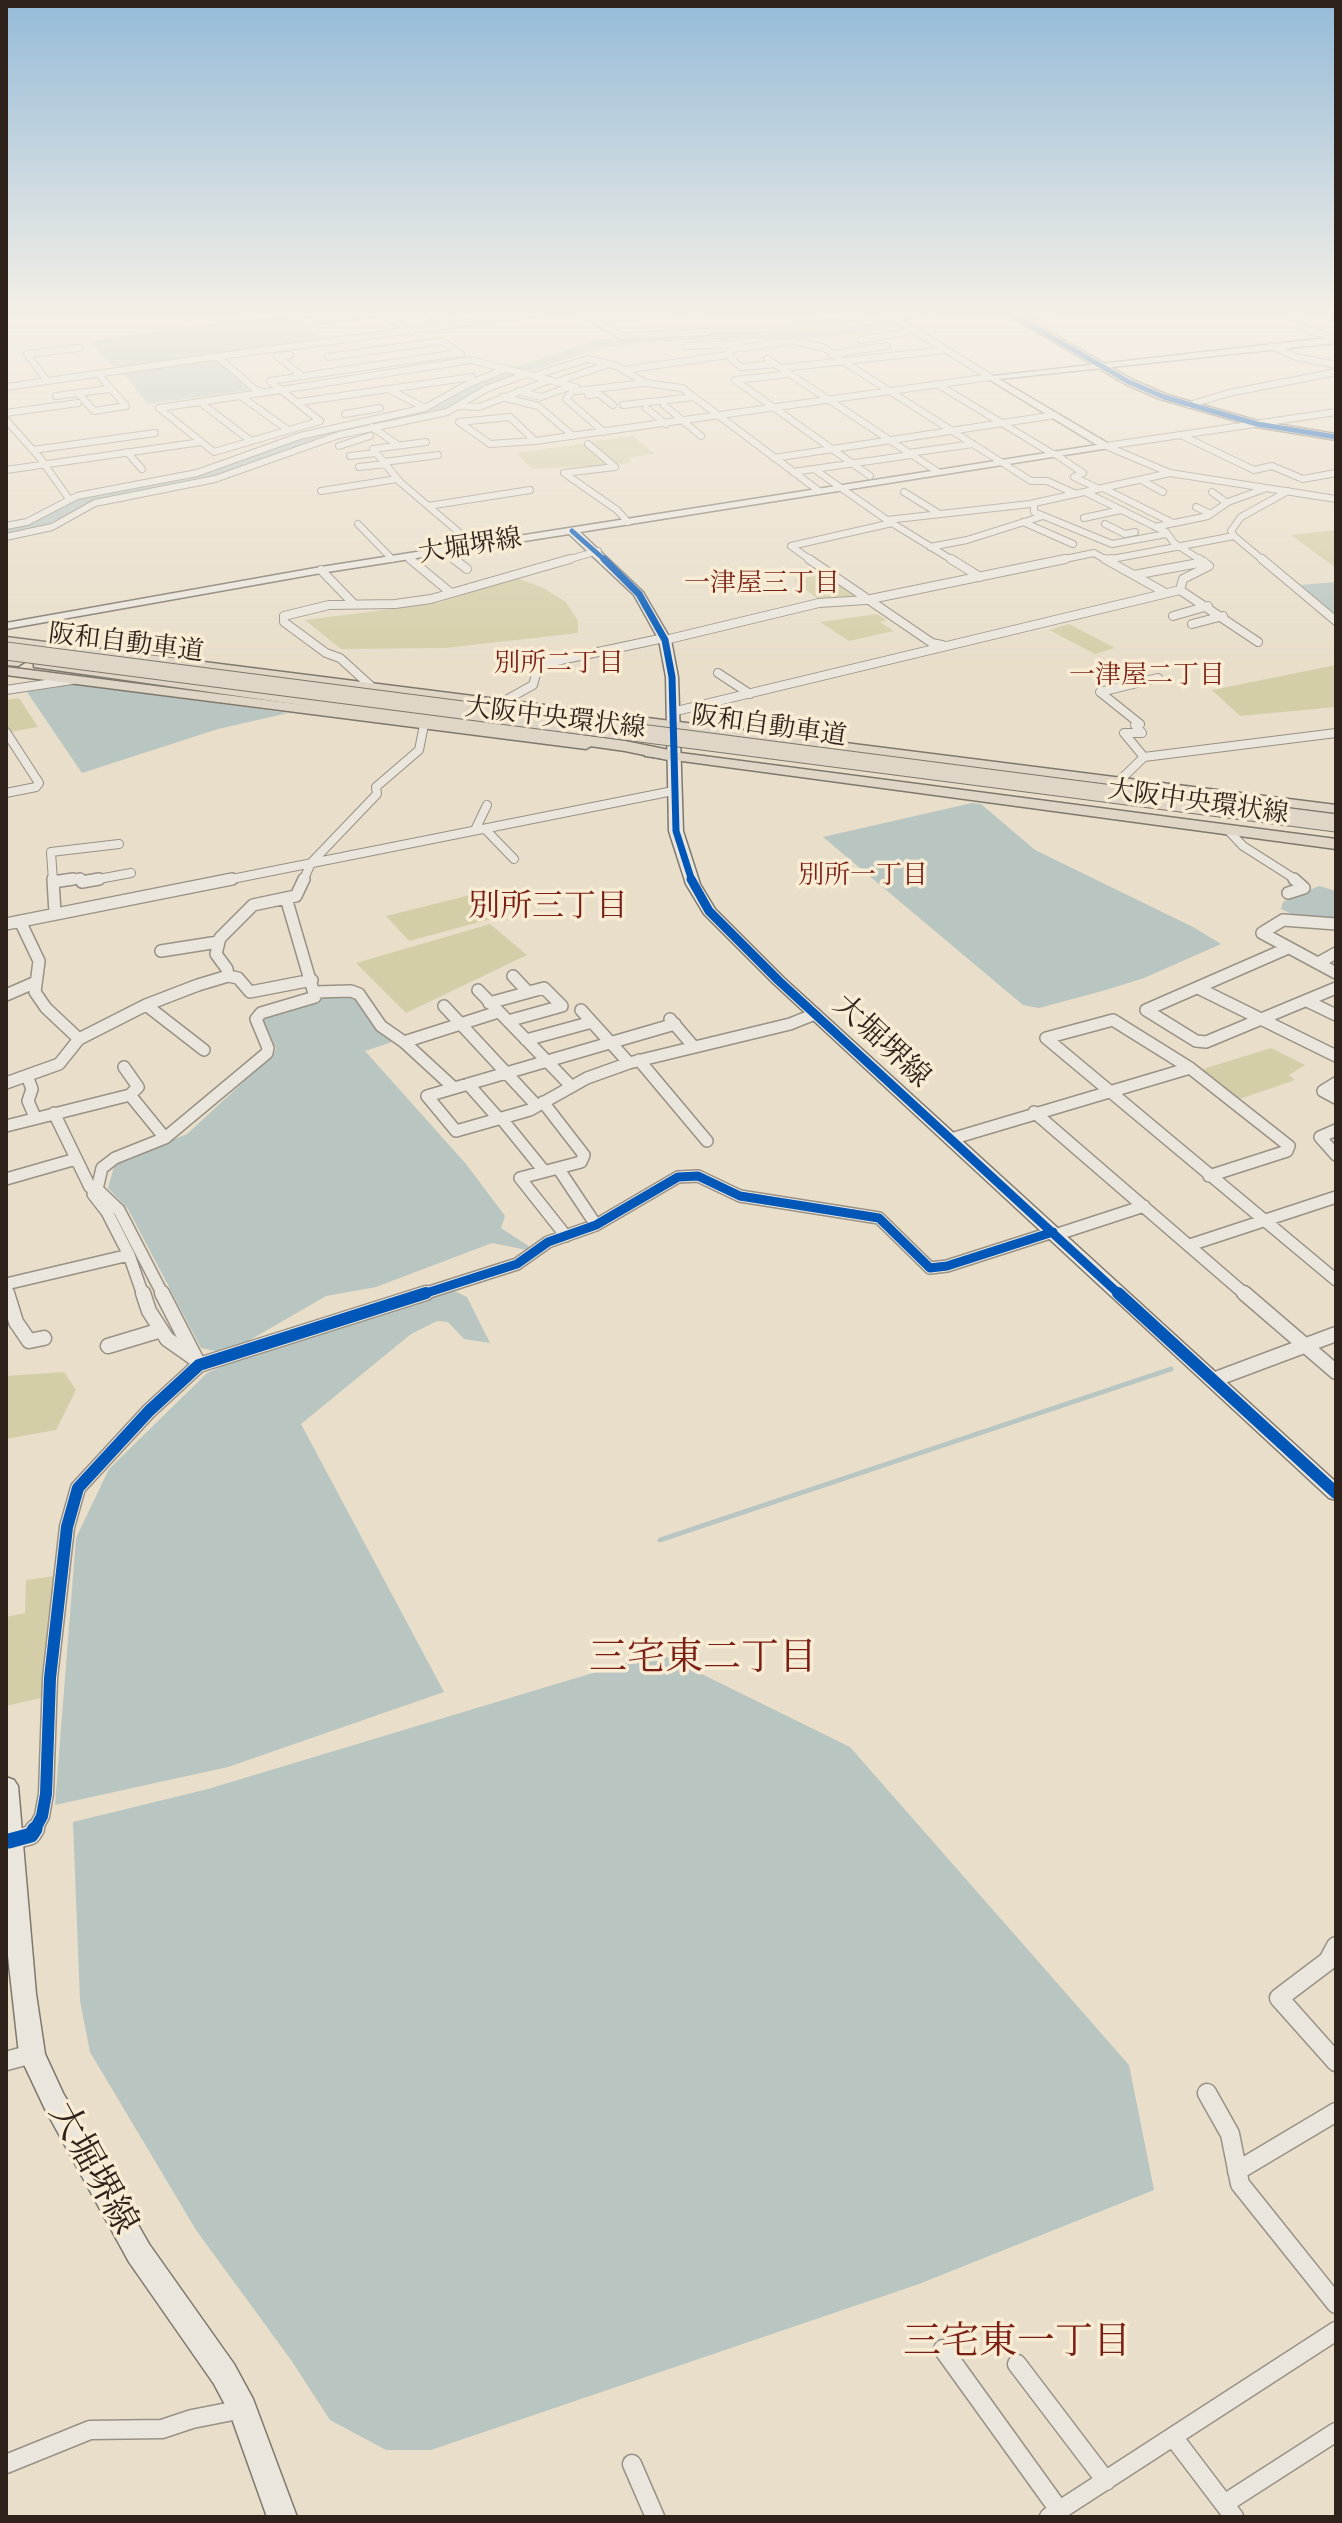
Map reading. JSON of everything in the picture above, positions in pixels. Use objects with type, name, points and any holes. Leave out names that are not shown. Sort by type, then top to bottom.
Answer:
[{"type":"highway","name":"阪和自動車道","points":[[8,661],[400,708],[1057,799],[1336,834]]},
{"type":"highway","name":"阪和自動車道","points":[[8,661],[638,732],[1336,823]]},
{"type":"highway","points":[[40,664],[625,746],[671,756]]},
{"type":"highway","points":[[638,732],[773,743],[1336,812]]},
{"type":"main road","points":[[1081,431],[1106,446]]},
{"type":"main road","points":[[1295,431],[1336,437]]},
{"type":"main road","points":[[572,531],[1106,446]]},
{"type":"main road","name":"大堀堺線","points":[[6,626],[321,570],[572,531],[598,551],[639,594],[664,639],[672,677],[673,791],[683,861],[701,898],[737,941],[1336,1493]]},
{"type":"main road","name":"大阪中央環状線","points":[[6,641],[499,704],[672,719],[1126,786]]},
{"type":"main road","name":"大阪中央環状線","points":[[8,661],[72,680],[1336,844]]},
{"type":"main road","name":"大堀堺線","points":[[6,1786],[23,1994],[19,2058],[54,2101],[126,2231],[224,2374],[243,2409],[282,2517]]},
{"type":"street","points":[[16,431],[43,461],[69,499]]},
{"type":"street","points":[[101,434],[125,431]]},
{"type":"street","points":[[188,431],[214,452],[286,431]]},
{"type":"street","points":[[238,431],[251,441]]},
{"type":"street","points":[[6,526],[27,522],[69,499],[197,473],[322,431]]},
{"type":"street","points":[[6,537],[52,527],[95,503],[215,479],[358,431]]},
{"type":"street","points":[[377,431],[398,445]]},
{"type":"street","points":[[471,431],[490,444],[614,431]]},
{"type":"street","points":[[524,431],[535,441]]},
{"type":"street","points":[[567,431],[573,436]]},
{"type":"street","points":[[695,431],[701,436]]},
{"type":"street","points":[[739,431],[819,491]]},
{"type":"street","points":[[806,431],[870,476]]},
{"type":"street","points":[[876,431],[938,472]]},
{"type":"street","points":[[774,458],[952,431],[1031,481],[1047,481],[1081,493],[1156,527],[1209,566],[1183,579],[1180,590]]},
{"type":"street","points":[[1014,431],[1083,473],[1074,477],[1132,500],[1173,523]]},
{"type":"street","points":[[1106,446],[1210,431]]},
{"type":"street","points":[[1281,431],[1336,437]]},
{"type":"street","points":[[33,450],[155,433]]},
{"type":"street","points":[[1180,435],[1254,470],[1272,466],[1303,479],[1336,473]]},
{"type":"street","points":[[339,446],[370,436]]},
{"type":"street","points":[[116,439],[142,469]]},
{"type":"street","points":[[321,441],[339,446],[349,453],[376,453]]},
{"type":"street","points":[[43,461],[201,442]]},
{"type":"street","points":[[426,442],[373,449],[397,479],[475,546]]},
{"type":"street","points":[[410,444],[424,457]]},
{"type":"street","points":[[588,444],[615,467],[564,473],[617,510],[628,522]]},
{"type":"street","points":[[793,472],[973,444]]},
{"type":"street","points":[[1106,446],[1170,473],[1336,499]]},
{"type":"street","points":[[6,470],[103,450]]},
{"type":"street","points":[[374,483],[360,470],[438,455]]},
{"type":"street","points":[[6,458],[16,469]]},
{"type":"street","points":[[814,469],[889,522],[980,577]]},
{"type":"street","points":[[1145,480],[1145,471],[1157,469]]},
{"type":"street","points":[[1170,473],[1034,503],[992,510],[938,513],[889,522],[791,546],[932,643],[942,645],[1180,590],[1258,642]]},
{"type":"street","points":[[338,479],[347,487]]},
{"type":"street","points":[[314,484],[322,492],[397,479]]},
{"type":"street","points":[[1145,480],[1163,492]]},
{"type":"street","points":[[511,485],[520,492]]},
{"type":"street","points":[[477,488],[488,497]]},
{"type":"street","points":[[1105,524],[1125,534],[1211,514],[1227,503],[1266,488]]},
{"type":"street","points":[[428,506],[530,490]]},
{"type":"street","points":[[1288,491],[1241,517],[1231,531],[1336,621]]},
{"type":"street","points":[[904,492],[938,513]]},
{"type":"street","points":[[1212,492],[1227,503]]},
{"type":"street","points":[[451,495],[470,512]]},
{"type":"street","points":[[1034,503],[1032,510],[1043,516],[1112,544],[1166,534]]},
{"type":"street","points":[[1196,507],[1211,514]]},
{"type":"street","points":[[1084,518],[1121,510]]},
{"type":"street","points":[[930,547],[960,542],[1043,516]]},
{"type":"street","points":[[1023,522],[1073,544]]},
{"type":"street","points":[[358,524],[392,559]]},
{"type":"street","points":[[1050,532],[1070,526]]},
{"type":"street","points":[[944,532],[960,542]]},
{"type":"street","points":[[1107,560],[1234,536]]},
{"type":"street","points":[[444,551],[467,569]]},
{"type":"street","points":[[373,688],[340,658],[326,653],[282,619],[298,611],[354,604],[413,602],[598,551]]},
{"type":"street","points":[[1030,567],[1023,563],[1064,551]]},
{"type":"street","points":[[499,704],[533,685],[538,667],[542,664],[819,603],[866,600],[1094,553],[1164,592]]},
{"type":"street","points":[[408,557],[451,593]]},
{"type":"street","points":[[1134,575],[1204,562]]},
{"type":"street","points":[[321,570],[354,604]]},
{"type":"street","points":[[1173,616],[1208,606]]},
{"type":"street","points":[[1192,624],[1223,616]]},
{"type":"street","points":[[672,719],[750,694],[941,649],[942,645]]},
{"type":"street","points":[[718,673],[750,694]]},
{"type":"street","points":[[1144,757],[1124,733],[1142,733],[1135,725],[1140,724],[1100,692],[1158,678]]},
{"type":"street","points":[[6,690],[72,680]]},
{"type":"street","points":[[228,976],[227,969],[216,954],[218,942],[253,905],[296,896],[311,863],[377,794],[376,787],[419,750],[424,725]]},
{"type":"street","points":[[6,732],[39,783],[36,787],[6,793]]},
{"type":"street","points":[[1144,757],[1336,733]]},
{"type":"street","points":[[1126,786],[1144,757]]},
{"type":"street","points":[[6,924],[673,791]]},
{"type":"street","points":[[480,830],[487,805]]},
{"type":"street","points":[[1227,829],[1243,846],[1304,885],[1304,888],[1288,893]]},
{"type":"street","points":[[480,830],[514,859]]},
{"type":"street","points":[[55,914],[51,852],[119,844]]},
{"type":"street","points":[[53,882],[79,878],[82,882],[131,873]]},
{"type":"street","points":[[93,1188],[102,1168],[115,1158],[177,1131],[267,1053],[268,1048],[256,1019],[261,1013],[315,997],[286,898]]},
{"type":"street","points":[[1336,924],[1283,920],[1262,933],[1336,973]]},
{"type":"street","points":[[20,921],[39,961],[35,992],[46,1008],[79,1039]]},
{"type":"street","points":[[161,951],[218,942]]},
{"type":"street","points":[[1288,948],[1146,1010],[1196,1041],[1206,1042],[1336,988]]},
{"type":"street","points":[[1318,963],[1336,953]]},
{"type":"street","points":[[9,1080],[59,1064],[79,1039],[146,1005],[228,976],[238,978],[250,992],[312,980]]},
{"type":"street","points":[[513,976],[528,992]]},
{"type":"street","points":[[6,995],[36,982]]},
{"type":"street","points":[[489,1003],[544,988],[562,1006],[508,1021]]},
{"type":"street","points":[[1198,988],[1336,1056]]},
{"type":"street","points":[[478,990],[571,1086]]},
{"type":"street","points":[[315,992],[351,991],[359,994],[381,1026],[404,1042],[454,1088]]},
{"type":"street","points":[[1307,1001],[1336,1015]]},
{"type":"street","points":[[146,1005],[204,1050]]},
{"type":"street","points":[[444,1006],[505,1073],[540,1104],[584,1155],[581,1162],[520,1178],[566,1236]]},
{"type":"street","points":[[581,1010],[707,1141]]},
{"type":"street","points":[[404,1042],[498,1012]]},
{"type":"street","points":[[694,1047],[672,1021],[427,1096],[456,1131],[540,1104],[571,1086],[634,1062],[790,1024],[815,1014]]},
{"type":"street","points":[[1209,1176],[1287,1151],[1289,1146],[1190,1068],[1113,1020],[1046,1038],[1209,1176],[1336,1280]]},
{"type":"street","points":[[526,1040],[592,1022]]},
{"type":"street","points":[[6,1126],[130,1095],[138,1087],[124,1067]]},
{"type":"street","points":[[951,1139],[1190,1068]]},
{"type":"street","points":[[27,1076],[32,1089],[28,1101],[35,1117]]},
{"type":"street","points":[[1336,1083],[1323,1091],[1336,1098]]},
{"type":"street","points":[[468,1084],[544,1171]]},
{"type":"street","points":[[130,1095],[165,1138]]},
{"type":"street","points":[[1034,1112],[1336,1372]]},
{"type":"street","points":[[54,1113],[129,1255],[139,1287],[161,1330],[167,1339],[197,1362]]},
{"type":"street","points":[[1336,1130],[1320,1137],[1336,1155]]},
{"type":"street","points":[[6,1179],[76,1159]]},
{"type":"street","points":[[558,1168],[596,1225]]},
{"type":"street","points":[[9,1841],[31,1835],[42,1816],[46,1794],[50,1678],[67,1527],[78,1488],[197,1362],[517,1264],[548,1242],[596,1225],[678,1177],[690,1175],[706,1179],[740,1196],[879,1218],[930,1268],[947,1266],[1144,1206]]},
{"type":"street","points":[[93,1188],[119,1210],[197,1362]]},
{"type":"street","points":[[1190,1245],[1336,1197]]},
{"type":"street","points":[[44,1338],[29,1341],[16,1322],[6,1286],[129,1255]]},
{"type":"street","points":[[139,1287],[155,1283]]},
{"type":"street","points":[[108,1346],[161,1330]]},
{"type":"street","points":[[1213,1380],[1336,1334]]},
{"type":"street","points":[[1336,1946],[1328,1961],[1279,1998],[1336,2062]]},
{"type":"street","points":[[1207,2093],[1230,2134],[1240,2184],[1336,2304]]},
{"type":"street","points":[[1237,2171],[1336,2112]]},
{"type":"street","points":[[943,2349],[1054,2514],[1336,2331]]},
{"type":"street","points":[[1017,2364],[1106,2481]]},
{"type":"street","points":[[6,2464],[90,2430],[162,2429],[192,2419],[243,2409]]},
{"type":"street","points":[[1174,2438],[1229,2510],[1336,2432]]},
{"type":"street","points":[[632,2464],[655,2517]]},
{"type":"shaded area","points":[[633,436],[655,454],[628,458],[632,462],[616,465],[589,442]]},
{"type":"shaded area","points":[[582,444],[608,465],[532,469],[516,453]]},
{"type":"shaded area","points":[[1335,530],[1336,568],[1291,535]]},
{"type":"shaded area","points":[[825,574],[856,596],[853,599],[819,600],[793,580]]},
{"type":"shaded area","points":[[517,578],[543,588],[566,602],[578,621],[578,633],[445,648],[341,649],[305,620],[438,603]]},
{"type":"shaded area","points":[[1336,582],[1336,617],[1300,585]]},
{"type":"shaded area","points":[[877,614],[887,620],[880,622],[894,631],[849,641],[820,622]]},
{"type":"shaded area","points":[[1069,624],[1115,648],[1095,654],[1049,630]]},
{"type":"shaded area","points":[[1336,665],[1336,707],[1240,716],[1212,690]]},
{"type":"shaded area","points":[[74,684],[288,713],[218,729],[82,773],[27,692]]},
{"type":"shaded area","points":[[19,698],[38,727],[10,732],[6,725],[6,700]]},
{"type":"shaded area","points":[[972,803],[981,804],[1035,850],[1193,927],[1221,944],[1144,978],[1106,990],[1039,1008],[1023,1005],[823,837]]},
{"type":"shaded area","points":[[1319,886],[1336,891],[1336,920],[1296,916],[1281,909],[1283,902]]},
{"type":"shaded area","points":[[478,893],[502,916],[409,941],[386,916]]},
{"type":"shaded area","points":[[490,924],[527,955],[406,1013],[356,963]]},
{"type":"shaded area","points":[[329,995],[354,996],[395,1041],[365,1051],[466,1164],[505,1216],[501,1228],[530,1247],[527,1250],[492,1243],[376,1287],[326,1296],[243,1344],[221,1352],[201,1348],[128,1209],[108,1188],[115,1163],[187,1134],[274,1054],[276,1048],[261,1015]]},
{"type":"shaded area","points":[[1271,1048],[1305,1065],[1289,1075],[1295,1080],[1240,1099],[1200,1070]]},
{"type":"shaded area","points":[[450,1289],[467,1297],[490,1343],[464,1339],[448,1322],[437,1321],[411,1334],[301,1424],[444,1692],[228,1767],[55,1805],[76,1538],[109,1469],[207,1373],[249,1355]]},
{"type":"shaded area","points":[[64,1372],[76,1390],[56,1430],[6,1439],[6,1376]]},
{"type":"shaded area","points":[[55,1576],[41,1698],[6,1706],[6,1617],[25,1613],[26,1580]]},
{"type":"shaded area","points":[[659,1653],[850,1747],[1129,2065],[1154,2190],[919,2284],[431,2450],[386,2450],[330,2420],[291,2360],[196,2230],[90,2052],[80,2001],[73,1822],[208,1789]]},
{"type":"waterway","points":[[6,532],[33,526],[87,499],[204,477],[307,439],[346,431]]},
{"type":"waterway","points":[[660,1540],[1171,1369]]},
{"type":"cycle path","points":[[1298,431],[1336,437]]},
{"type":"cycle path","points":[[572,531],[639,594],[665,640],[672,677],[676,831],[693,884],[709,911],[779,981],[1336,1493]]},
{"type":"cycle path","points":[[9,1841],[31,1835],[42,1816],[46,1794],[50,1678],[67,1527],[78,1488],[149,1411],[199,1365],[517,1264],[548,1242],[596,1225],[678,1177],[698,1176],[740,1196],[879,1218],[930,1268],[947,1266],[1053,1232]]},
{"type":"district","name":"一津屋三丁目","points":[[762,584]]},
{"type":"district","name":"別所二丁目","points":[[559,664]]},
{"type":"district","name":"一津屋二丁目","points":[[1147,676]]},
{"type":"district","name":"別所一丁目","points":[[863,876]]},
{"type":"district","name":"別所三丁目","points":[[548,908]]},
{"type":"district","name":"三宅東二丁目","points":[[703,1659]]},
{"type":"district","name":"三宅東一丁目","points":[[1017,2343]]}]
